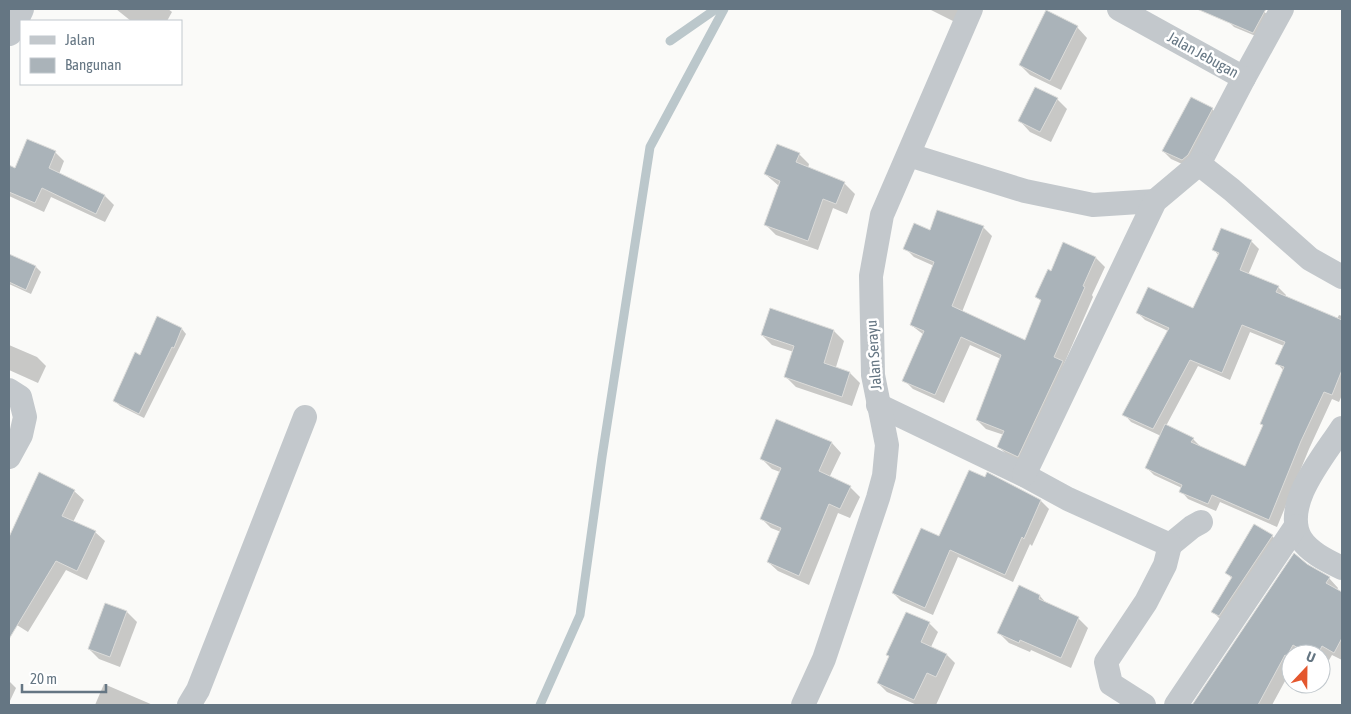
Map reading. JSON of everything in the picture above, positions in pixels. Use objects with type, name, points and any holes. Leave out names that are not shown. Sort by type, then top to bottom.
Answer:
[{"type":"street","points":[[9,32],[20,9]]},
{"type":"street","name":"Jalan Serayu","points":[[803,705],[824,659],[882,483],[887,445],[884,422],[878,405],[873,375],[871,276],[882,215],[971,9]]},
{"type":"street","name":"Jalan Jebugan","points":[[1120,9],[1244,78],[1282,9]]},
{"type":"street","points":[[1024,474],[1155,201],[1199,164],[1244,78]]},
{"type":"street","points":[[908,155],[1025,191],[1092,205],[1155,201]]},
{"type":"street","points":[[1199,164],[1232,190],[1310,259],[1342,277]]},
{"type":"street","points":[[9,390],[20,397],[25,417],[21,435],[9,456]]},
{"type":"street","points":[[878,405],[1024,474],[1068,499],[1170,545]]},
{"type":"street","points":[[189,705],[198,690],[304,417]]},
{"type":"street","points":[[1342,428],[1303,488],[1296,506],[1296,526],[1302,540],[1318,556],[1342,568]]},
{"type":"street","points":[[1144,705],[1111,684],[1106,662],[1146,602],[1165,565],[1170,545],[1192,526],[1200,522]]},
{"type":"street","points":[[1176,705],[1296,526]]},
{"type":"building","points":[[1197,9],[1266,9],[1253,33]]},
{"type":"building","points":[[1046,10],[1078,26],[1050,81],[1019,65]]},
{"type":"building","points":[[1035,87],[1058,98],[1040,132],[1018,121]]},
{"type":"building","points":[[1191,97],[1213,108],[1188,155],[1182,160],[1162,151]]},
{"type":"building","points":[[27,139],[56,151],[49,168],[105,195],[96,214],[42,188],[35,203],[9,192],[9,165],[15,168]]},
{"type":"building","points":[[777,144],[800,153],[796,162],[845,182],[836,204],[823,199],[808,241],[764,225],[780,181],[764,174]]},
{"type":"building","points":[[937,210],[984,226],[952,306],[1025,340],[1041,300],[1035,297],[1048,269],[1051,271],[1063,242],[1096,257],[1054,357],[1063,361],[1018,457],[997,447],[1004,431],[976,420],[1001,355],[961,337],[935,395],[902,381],[924,331],[910,325],[934,262],[903,249],[914,223],[930,230]]},
{"type":"building","points":[[1221,228],[1252,240],[1240,270],[1279,286],[1276,292],[1342,320],[1342,370],[1332,395],[1324,392],[1301,441],[1269,520],[1212,495],[1208,504],[1179,492],[1182,485],[1145,468],[1165,424],[1194,438],[1191,442],[1245,466],[1263,425],[1260,424],[1284,367],[1275,364],[1285,342],[1242,325],[1222,373],[1190,360],[1153,429],[1122,415],[1169,328],[1136,313],[1148,287],[1193,308],[1219,253],[1212,250]]},
{"type":"building","points":[[9,254],[36,266],[26,290],[9,282]]},
{"type":"building","points":[[770,308],[834,330],[824,363],[850,372],[842,397],[784,377],[794,346],[761,335]]},
{"type":"building","points":[[157,316],[182,328],[174,348],[172,347],[139,414],[113,401],[135,352],[140,355]]},
{"type":"building","points":[[776,419],[832,442],[819,471],[851,486],[840,509],[829,504],[799,576],[767,562],[781,528],[760,519],[781,468],[760,459]]},
{"type":"building","points":[[969,470],[985,477],[987,472],[1041,500],[1024,539],[1022,537],[1005,575],[950,550],[925,608],[892,593],[921,528],[939,536]]},
{"type":"building","points":[[39,472],[75,490],[62,516],[96,531],[77,571],[56,561],[9,639],[9,537]]},
{"type":"building","points":[[1254,524],[1273,535],[1219,616],[1211,612],[1232,577],[1225,573]]},
{"type":"building","points":[[1294,553],[1307,564],[1330,577],[1326,583],[1342,592],[1342,638],[1334,653],[1331,651],[1331,644],[1281,644],[1281,662],[1258,705],[1192,705]]},
{"type":"building","points":[[1019,585],[1040,595],[1039,599],[1079,617],[1061,658],[1020,640],[1019,643],[997,633]]},
{"type":"building","points":[[105,603],[127,611],[110,657],[88,649]]},
{"type":"building","points":[[906,612],[930,622],[921,642],[947,654],[936,677],[927,673],[914,700],[877,683],[889,656],[886,655]]},
{"type":"waterway","points":[[670,41],[716,9]]},
{"type":"waterway","points":[[540,705],[580,615],[602,457],[650,147],[724,9]]}]
